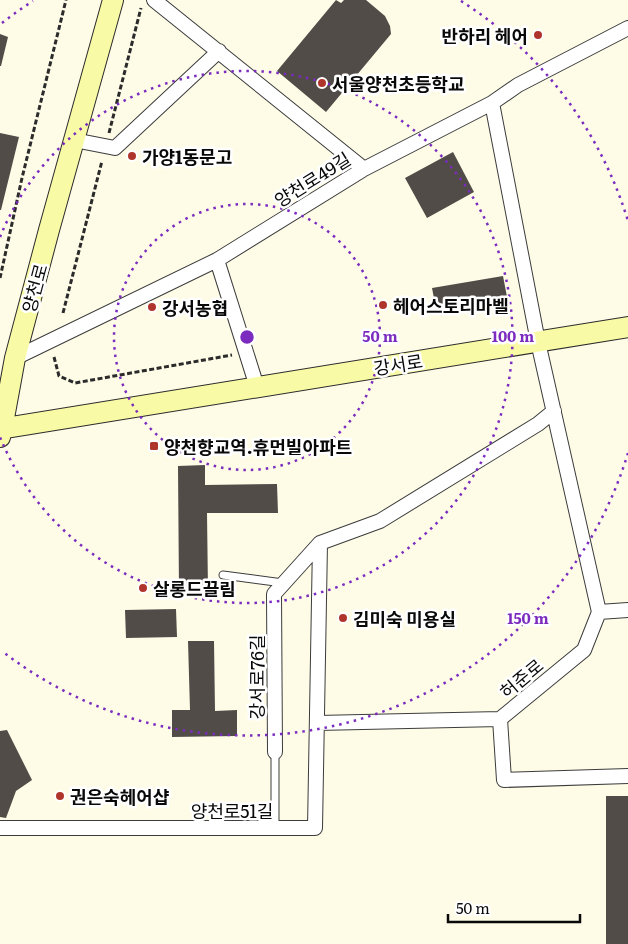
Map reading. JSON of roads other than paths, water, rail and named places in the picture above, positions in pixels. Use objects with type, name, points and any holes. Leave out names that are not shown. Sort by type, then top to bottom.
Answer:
[{"type":"main road","name":"양천로","points":[[1,432],[15,358],[114,0]]},
{"type":"main road","name":"강서로","points":[[1,432],[258,387],[628,327]]},
{"type":"street","points":[[154,0],[364,169]]},
{"type":"street","name":"양천로49길","points":[[15,358],[217,260],[364,169],[492,103],[518,85],[628,28]]},
{"type":"street","points":[[74,140],[115,148],[218,51]]},
{"type":"street","points":[[492,103],[538,342],[598,612],[628,610]]},
{"type":"street","points":[[217,260],[258,387]]},
{"type":"street","name":"강서로76길","points":[[275,752],[274,594],[320,543],[380,521],[538,424],[554,411]]},
{"type":"street","points":[[320,543],[317,723],[500,719]]},
{"type":"street","name":"허준로","points":[[598,612],[584,650],[500,719],[504,780],[628,776]]},
{"type":"street","name":"양천로51길","points":[[0,828],[314,828],[317,723]]},
{"type":"lane","points":[[222,575],[284,583]]},
{"type":"lane","name":"강서로76길","points":[[275,752],[275,828]]},
{"type":"place","name":"반하리 헤어","points":[[538,35]]},
{"type":"place","name":"서울양천초등학교","points":[[322,83]]},
{"type":"place","name":"가양1동문고","points":[[132,156]]},
{"type":"place","name":"헤어스토리마벨","points":[[383,305]]},
{"type":"place","name":"강서농협","points":[[152,307]]},
{"type":"place","name":"양천향교역.휴먼빌아파트","points":[[154,446]]},
{"type":"place","name":"살롱드끌림","points":[[143,588]]},
{"type":"place","name":"김미숙 미용실","points":[[343,618]]},
{"type":"place","name":"권은숙헤어샵","points":[[60,796]]}]
